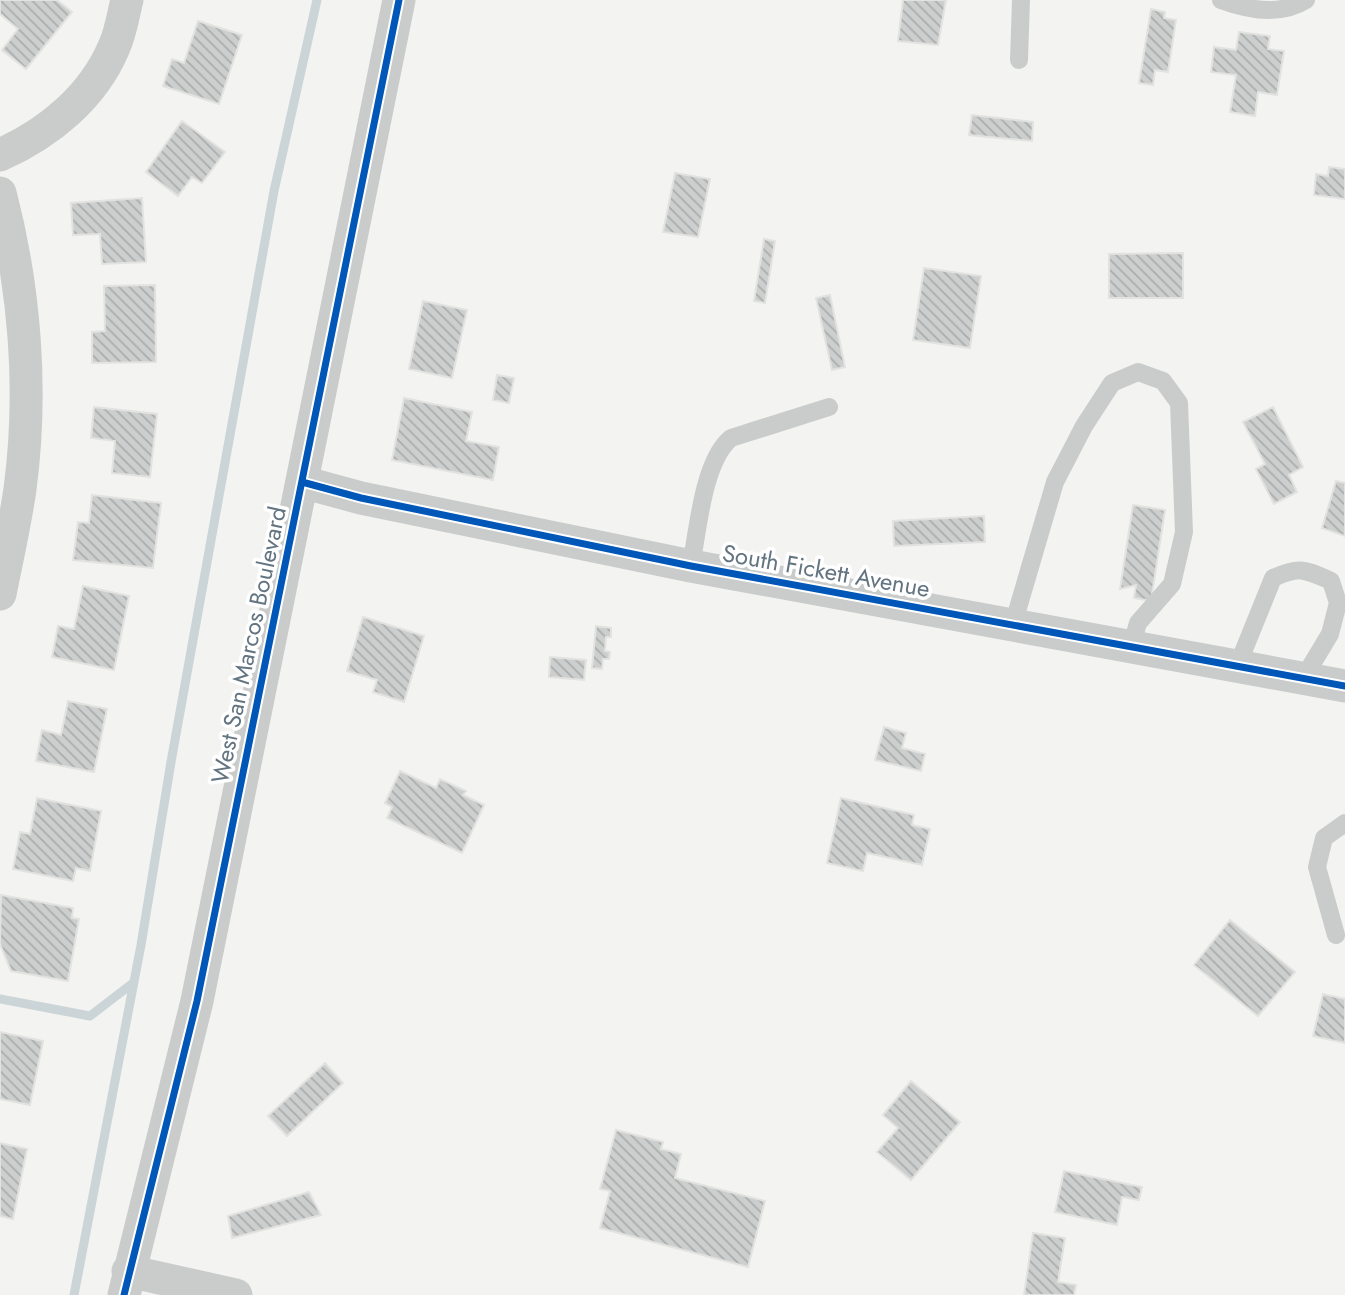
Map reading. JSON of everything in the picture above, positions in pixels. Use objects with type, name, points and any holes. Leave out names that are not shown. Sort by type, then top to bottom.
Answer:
[{"type":"street","points":[[0,155],[20,146],[61,119],[93,83],[115,46],[127,0]]},
{"type":"street","name":"West San Marcos Boulevard","points":[[126,1283],[197,1001],[399,0]]},
{"type":"street","points":[[0,192],[24,330],[26,386],[20,488],[7,518],[0,594]]},
{"type":"street","name":"South Fickett Avenue","points":[[302,482],[361,498],[691,566],[1345,686]]},
{"type":"street","points":[[126,1283],[236,1295]]},
{"type":"lane","points":[[1019,60],[1021,0]]},
{"type":"lane","points":[[1221,0],[1244,8],[1292,9],[1307,0]]},
{"type":"lane","points":[[1013,625],[1055,482],[1084,426],[1112,383],[1138,372],[1163,381],[1179,403],[1184,532],[1172,584],[1138,623],[1131,647]]},
{"type":"lane","points":[[691,566],[711,469],[720,447],[731,438],[829,407]]},
{"type":"lane","points":[[1237,667],[1273,578],[1294,569],[1305,569],[1331,581],[1338,603],[1330,634],[1303,679]]},
{"type":"lane","points":[[1336,935],[1317,867],[1324,838],[1345,823]]},
{"type":"building","points":[[0,0],[57,0],[72,12],[26,69],[2,50],[18,29],[0,14]]},
{"type":"building","points":[[903,0],[946,0],[938,45],[898,41]]},
{"type":"building","points":[[1151,9],[1165,12],[1164,18],[1176,20],[1168,72],[1155,70],[1153,85],[1139,83]]},
{"type":"building","points":[[198,21],[242,35],[219,104],[163,86],[172,59],[184,63]]},
{"type":"building","points":[[1239,32],[1270,36],[1268,49],[1284,51],[1277,95],[1258,92],[1255,116],[1230,112],[1236,75],[1211,72],[1214,47],[1236,50]]},
{"type":"building","points":[[972,115],[1033,122],[1032,141],[969,135]]},
{"type":"building","points":[[182,121],[225,152],[202,183],[192,177],[178,196],[146,172]]},
{"type":"building","points":[[1329,167],[1345,169],[1345,199],[1314,195],[1316,174],[1328,176]]},
{"type":"building","points":[[675,173],[710,179],[698,237],[663,232]]},
{"type":"building","points":[[142,198],[146,262],[102,264],[100,234],[73,235],[71,203]]},
{"type":"building","points":[[764,239],[775,241],[765,303],[754,301]]},
{"type":"building","points":[[1183,253],[1183,298],[1109,298],[1109,254]]},
{"type":"building","points":[[924,268],[981,276],[970,348],[913,340]]},
{"type":"building","points":[[155,285],[156,362],[92,363],[92,332],[105,331],[104,286]]},
{"type":"building","points":[[830,295],[845,367],[832,370],[816,298]]},
{"type":"building","points":[[423,301],[467,310],[452,378],[409,369]]},
{"type":"building","points":[[497,375],[514,378],[509,403],[493,400]]},
{"type":"building","points":[[404,398],[472,412],[466,441],[499,447],[493,480],[392,460]]},
{"type":"building","points":[[94,407],[157,414],[150,477],[112,473],[115,441],[91,438]]},
{"type":"building","points":[[1273,407],[1303,467],[1289,475],[1297,492],[1274,504],[1256,469],[1265,464],[1243,422]]},
{"type":"building","points":[[1336,481],[1345,483],[1345,536],[1322,528]]},
{"type":"building","points":[[92,495],[161,503],[153,568],[73,560],[78,522],[89,523]]},
{"type":"building","points":[[1133,505],[1165,510],[1151,601],[1134,598],[1136,585],[1120,589]]},
{"type":"building","points":[[984,516],[985,542],[894,546],[893,521]]},
{"type":"building","points":[[83,586],[129,596],[114,670],[52,657],[58,626],[74,629]]},
{"type":"building","points":[[363,617],[424,636],[404,702],[373,692],[377,680],[347,671]]},
{"type":"building","points":[[596,626],[611,628],[611,637],[606,637],[605,651],[610,652],[609,659],[603,659],[602,669],[592,668]]},
{"type":"building","points":[[550,657],[586,660],[584,680],[549,677]]},
{"type":"building","points":[[68,701],[107,709],[94,772],[36,761],[42,730],[61,735]]},
{"type":"building","points":[[884,727],[906,733],[902,748],[925,754],[921,771],[875,760]]},
{"type":"building","points":[[400,771],[436,788],[440,779],[466,791],[463,795],[484,805],[462,853],[387,818],[392,807],[385,803]]},
{"type":"building","points":[[37,798],[101,811],[90,871],[76,868],[73,881],[13,869],[20,832],[30,834]]},
{"type":"building","points":[[841,798],[914,815],[912,825],[930,829],[922,865],[867,853],[863,871],[827,863]]},
{"type":"building","points":[[1,895],[73,908],[72,918],[79,919],[68,981],[11,971],[0,944]]},
{"type":"building","points":[[1230,920],[1295,972],[1258,1016],[1194,965]]},
{"type":"building","points":[[1323,994],[1345,999],[1345,1043],[1313,1036]]},
{"type":"building","points":[[0,1032],[43,1041],[30,1105],[0,1099]]},
{"type":"building","points":[[325,1063],[343,1083],[287,1136],[268,1116]]},
{"type":"building","points":[[911,1081],[960,1122],[911,1180],[877,1152],[898,1128],[883,1115]]},
{"type":"building","points":[[616,1130],[663,1142],[661,1149],[681,1154],[675,1178],[765,1201],[748,1267],[600,1228],[610,1191],[600,1189]]},
{"type":"building","points":[[0,1143],[27,1149],[13,1219],[0,1216]]},
{"type":"building","points":[[1064,1171],[1142,1187],[1139,1200],[1122,1197],[1117,1225],[1055,1212]]},
{"type":"building","points":[[309,1192],[321,1215],[232,1238],[228,1216]]},
{"type":"building","points":[[1033,1233],[1065,1238],[1058,1282],[1076,1285],[1074,1295],[1024,1295]]},
{"type":"waterway","points":[[74,1295],[141,945],[171,762],[274,191],[317,0]]},
{"type":"waterway","points":[[0,999],[90,1016],[133,983]]},
{"type":"cycle path","points":[[124,1295],[197,1001],[399,0]]},
{"type":"cycle path","points":[[302,482],[361,498],[691,566],[1345,686]]}]
